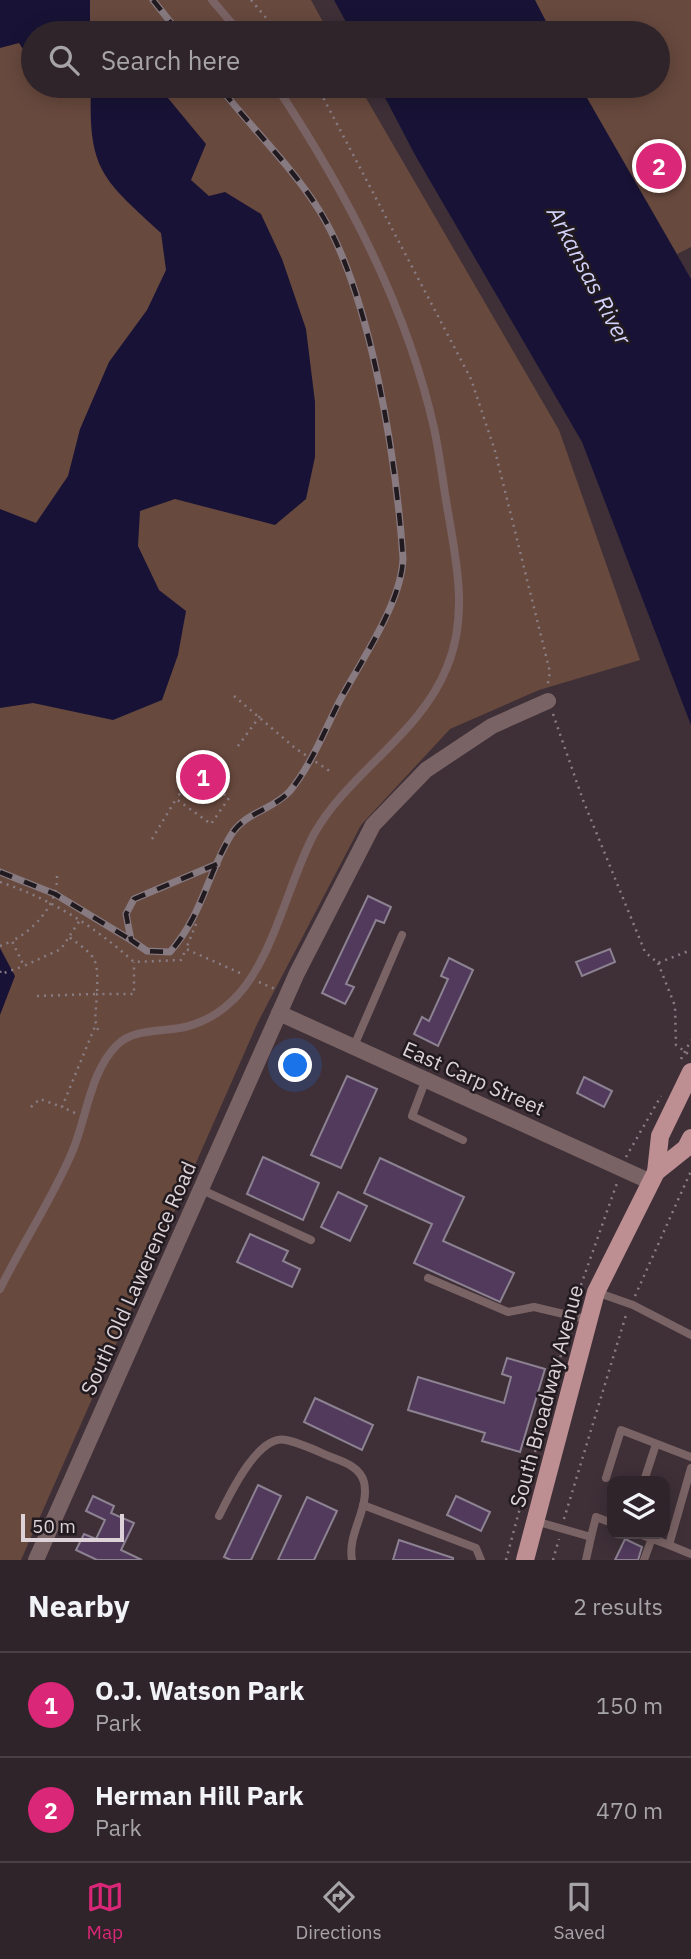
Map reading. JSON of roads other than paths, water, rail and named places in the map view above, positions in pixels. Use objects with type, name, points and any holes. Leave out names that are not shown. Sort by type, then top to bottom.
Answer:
[{"type":"main road","name":"South Broadway Avenue","points":[[525,1560],[596,1292],[654,1177],[660,1136],[691,1072]]},
{"type":"main road","name":"South Broadway Avenue","points":[[654,1177],[686,1147],[691,1138]]},
{"type":"street","name":"South Old Lawerence Road","points":[[36,1560],[279,1013],[373,825],[426,770],[492,726],[548,701]]},
{"type":"street","name":"East Carp Street","points":[[279,1013],[654,1177]]},
{"type":"lane","points":[[212,0],[230,21]]},
{"type":"lane","points":[[0,1289],[67,1162],[99,1070],[118,1044],[135,1034],[185,1027],[215,1017],[238,996],[250,978],[315,832],[428,703],[446,670],[456,644],[461,610],[434,427],[415,363],[356,219],[321,155],[284,98]]},
{"type":"lane","points":[[354,1046],[402,935]]},
{"type":"lane","points":[[426,1079],[412,1116],[463,1140]]},
{"type":"lane","points":[[201,1189],[311,1240]]},
{"type":"lane","points":[[428,1278],[508,1312],[534,1307],[589,1321]]},
{"type":"lane","points":[[596,1292],[631,1304],[691,1335]]},
{"type":"lane","points":[[606,1478],[621,1430],[691,1457]]},
{"type":"lane","points":[[219,1516],[259,1451],[271,1440],[284,1439],[356,1468],[363,1478],[366,1495],[350,1549],[352,1560]]},
{"type":"lane","points":[[646,1476],[656,1444]]},
{"type":"lane","points":[[669,1545],[691,1468]]},
{"type":"lane","points":[[363,1505],[477,1548],[481,1560]]},
{"type":"lane","points":[[586,1560],[596,1517],[607,1522]]},
{"type":"lane","points":[[536,1521],[591,1537]]},
{"type":"lane","points":[[644,1560],[652,1539]]},
{"type":"lane","points":[[654,1539],[691,1554]]},
{"type":"water","points":[[0,0],[90,0],[90,21],[21,21],[21,46],[19,43],[0,48]]},
{"type":"water","points":[[334,0],[535,0],[546,21],[345,21]]},
{"type":"water","points":[[91,98],[168,98],[206,144],[191,180],[209,196],[225,192],[261,214],[282,259],[306,329],[315,402],[315,457],[306,499],[275,525],[175,499],[140,511],[138,546],[159,590],[186,611],[178,655],[162,700],[113,720],[33,703],[0,708],[0,509],[36,523],[68,476],[80,429],[109,362],[147,310],[166,270],[161,233],[126,200],[104,172],[97,157]]},
{"type":"water","name":"Arkansas River","points":[[385,98],[587,98],[691,279],[691,725],[582,442],[415,155]]},
{"type":"water","points":[[0,948],[15,976],[0,1015]]},
{"type":"railway","points":[[153,0],[170,21]]},
{"type":"railway","points":[[216,864],[237,827],[276,803],[298,781],[388,613],[396,594],[403,558],[387,426],[367,330],[353,285],[337,245],[308,193],[229,98]]},
{"type":"railway","points":[[216,864],[190,924],[170,952],[147,951],[131,940],[126,914],[134,899],[216,864]]},
{"type":"railway","points":[[0,872],[55,894],[131,940]]},
{"type":"place","name":"Herman Hill Park","points":[[659,166]]},
{"type":"place","name":"O.J. Watson Park","points":[[203,777]]}]
